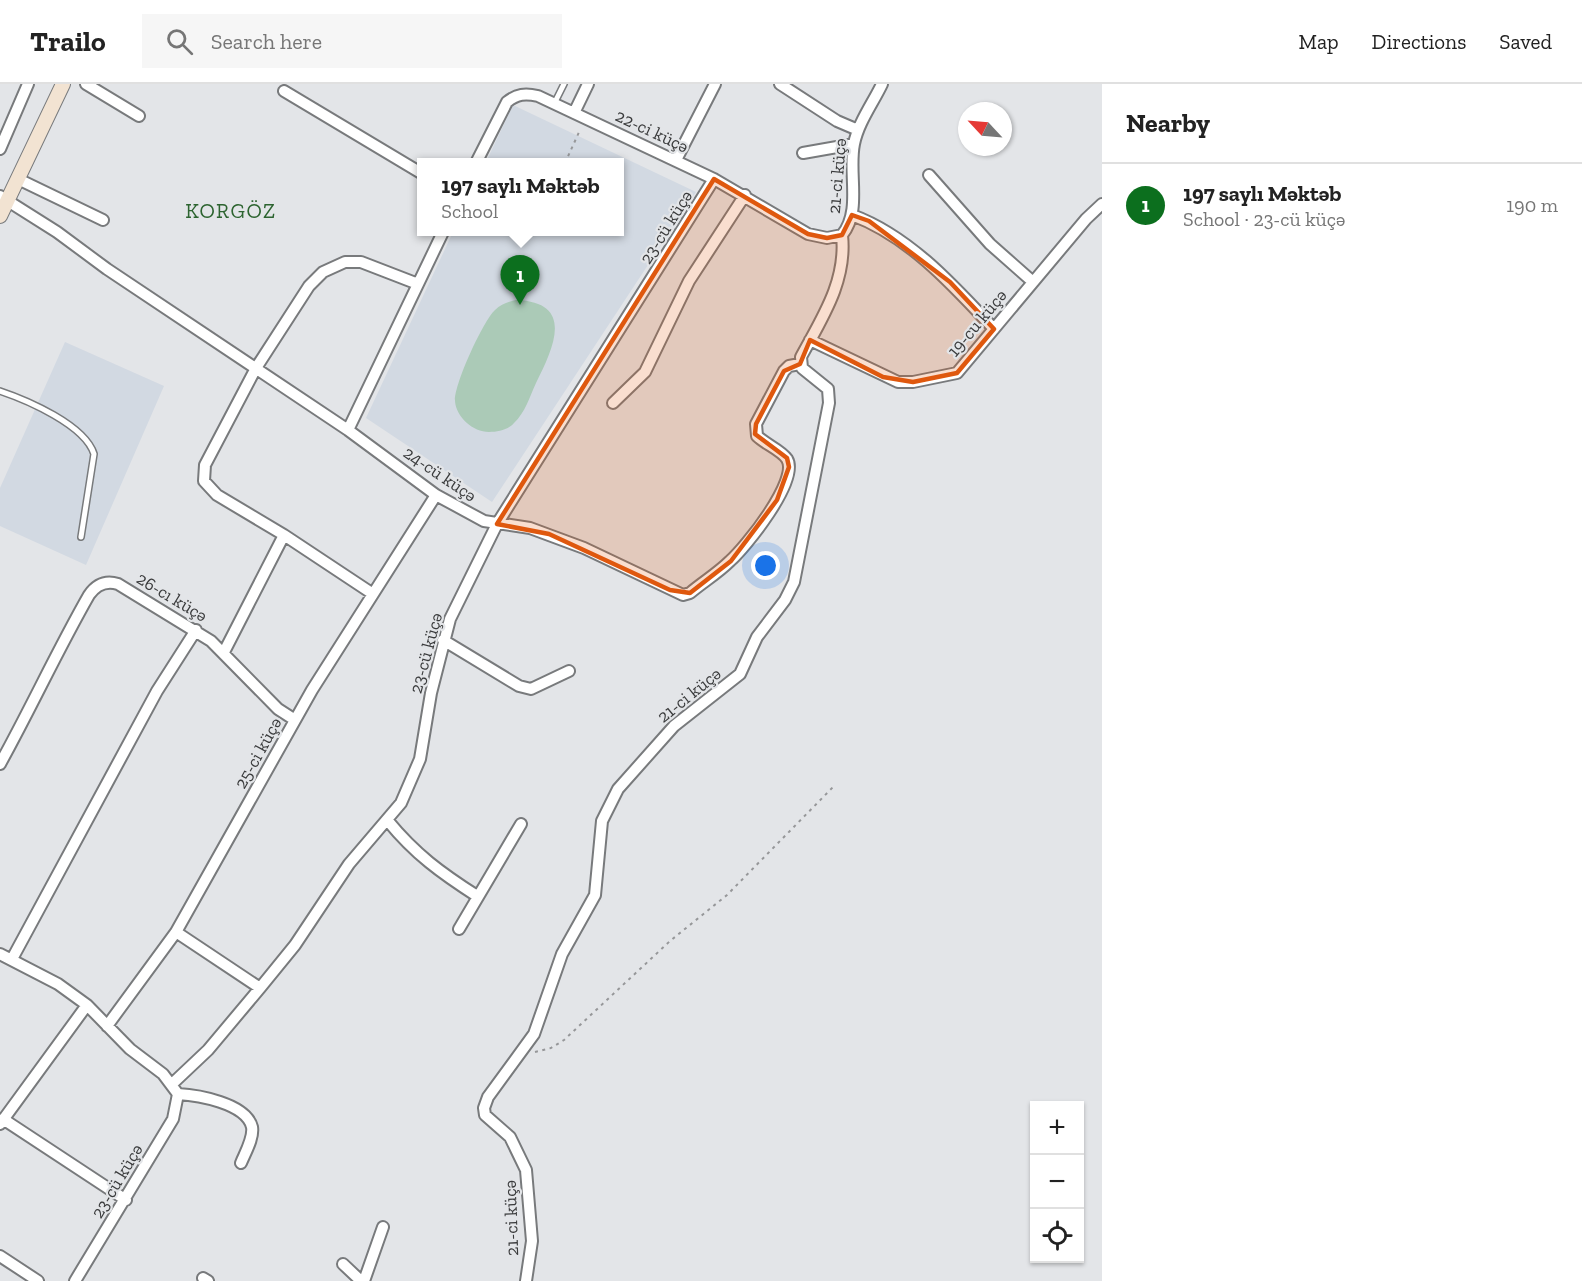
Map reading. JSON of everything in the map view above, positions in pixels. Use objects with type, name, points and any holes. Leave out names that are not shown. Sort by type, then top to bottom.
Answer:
[{"type":"main road","points":[[0,216],[4,198],[18,179],[63,84]]},
{"type":"street","points":[[0,149],[28,84]]},
{"type":"street","points":[[86,84],[139,116]]},
{"type":"street","points":[[574,113],[588,84]]},
{"type":"street","points":[[676,160],[715,84]]},
{"type":"street","points":[[780,84],[837,122],[858,130]]},
{"type":"street","name":"21-ci küçə","points":[[526,1281],[532,1241],[526,1170],[510,1137],[485,1115],[484,1108],[499,1079],[524,1049],[540,1021],[562,954],[595,895],[602,821],[614,796],[631,772],[674,726],[740,674],[757,638],[785,600],[794,582],[829,403],[828,389],[804,371],[800,364],[832,299],[840,277],[844,254],[842,235],[852,215],[854,144],[858,130],[882,84]]},
{"type":"street","points":[[284,91],[417,171]]},
{"type":"street","name":"22-ci küçə","points":[[478,158],[507,102],[526,94],[554,104],[676,160],[745,195],[808,234],[827,238],[842,235]]},
{"type":"street","points":[[802,153],[854,144]]},
{"type":"street","points":[[930,175],[990,244],[1033,282]]},
{"type":"street","points":[[18,179],[103,220]]},
{"type":"street","name":"23-cü küçə","points":[[75,1281],[173,1119],[175,1089],[295,945],[349,864],[401,802],[420,759],[431,693],[450,619],[497,525],[714,179]]},
{"type":"street","points":[[613,403],[645,372],[657,353],[689,281],[745,195]]},
{"type":"street","name":"24-cü küçə","points":[[4,198],[348,430],[436,495],[471,516],[497,525],[530,528],[549,534],[683,594],[690,593],[731,561],[760,527],[777,500],[789,467],[787,458],[757,436],[756,424],[784,371],[789,366],[800,364]]},
{"type":"street","name":"19-cu küçə","points":[[810,340],[883,377],[898,382],[913,382],[957,373],[1086,219],[1102,204]]},
{"type":"street","points":[[852,215],[882,229],[935,269],[993,329]]},
{"type":"street","points":[[348,430],[441,236]]},
{"type":"street","points":[[373,594],[284,535],[217,495],[204,481],[206,465],[256,368],[309,286],[323,272],[345,262],[361,262],[418,284]]},
{"type":"street","name":"25-ci küçə","points":[[107,1026],[176,932],[295,720],[436,495]]},
{"type":"street","points":[[224,652],[284,535]]},
{"type":"street","name":"26-cı küçə","points":[[0,764],[34,702],[55,654],[94,588],[110,582],[118,584],[196,630],[224,652],[278,709],[295,720]]},
{"type":"street","points":[[12,959],[157,691],[196,630]]},
{"type":"street","points":[[443,640],[519,686],[531,689],[569,671]]},
{"type":"street","points":[[388,820],[410,848],[429,865],[477,896]]},
{"type":"street","points":[[459,929],[521,824]]},
{"type":"street","points":[[176,932],[260,988]]},
{"type":"street","points":[[0,954],[58,984],[87,1005],[175,1089],[209,1097],[247,1118],[252,1126],[252,1135],[241,1163]]},
{"type":"street","points":[[87,1005],[2,1122],[126,1200]]},
{"type":"street","points":[[343,1264],[362,1281],[383,1227]]},
{"type":"street","points":[[0,1256],[38,1281]]},
{"type":"lane","points":[[554,104],[564,84]]},
{"type":"lane","points":[[0,390],[36,405],[83,436],[91,446],[94,454],[81,537]]},
{"type":"path","points":[[567,158],[585,118]]},
{"type":"path","points":[[524,1049],[541,1052],[564,1040],[670,941],[727,895],[835,784]]},
{"type":"highlighted area","points":[[714,179],[808,234],[827,238],[842,235],[852,215],[869,221],[950,282],[994,329],[957,373],[913,382],[883,377],[810,340],[800,364],[784,371],[756,424],[755,434],[787,458],[789,467],[777,500],[731,561],[690,593],[670,590],[549,534],[497,524]]},
{"type":"shaded area","points":[[513,105],[696,192],[492,502],[366,418],[451,236],[624,236],[624,158],[488,158]]},
{"type":"shaded area","points":[[65,342],[164,386],[86,565],[0,526],[0,488]]},
{"type":"green space","points":[[516,300],[535,303],[547,309],[553,318],[555,330],[553,342],[527,404],[518,419],[503,430],[483,431],[471,426],[458,413],[456,393],[470,354],[490,316],[500,306]]},
{"type":"place","name":"197 saylı Məktəb","points":[[520,305]]},
{"type":"district","name":"KORGÖZ","points":[[231,210]]}]
